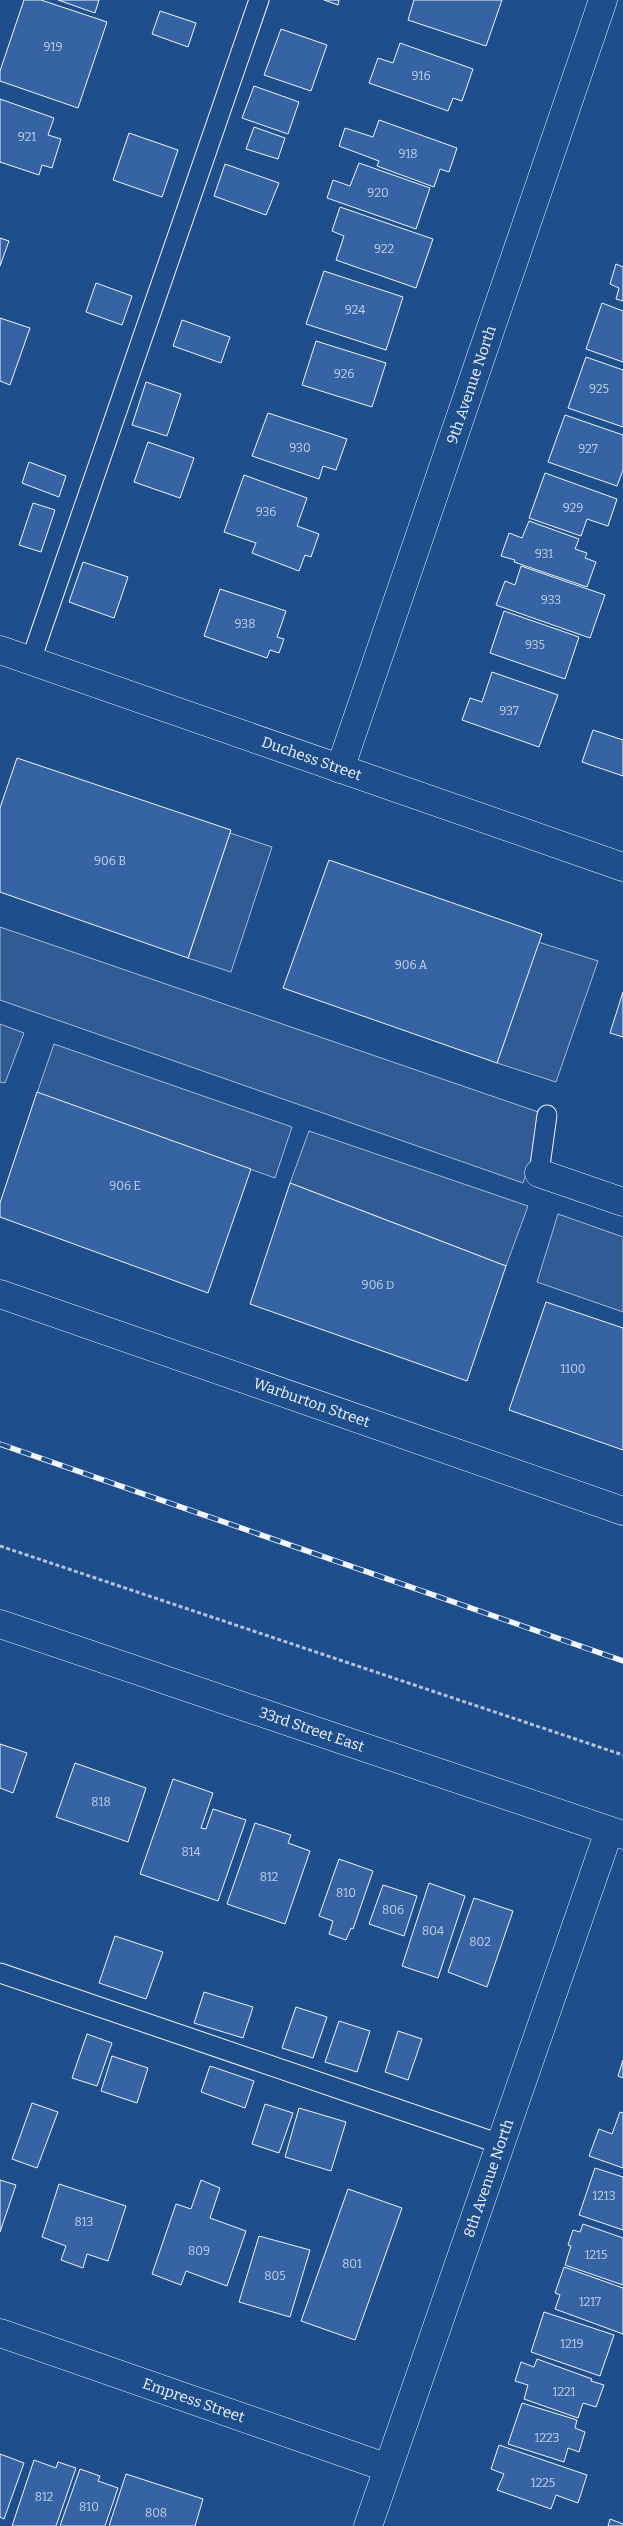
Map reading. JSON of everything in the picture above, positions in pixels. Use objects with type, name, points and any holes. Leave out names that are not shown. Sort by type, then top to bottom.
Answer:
[{"type":"street","name":"9th Avenue North","points":[[340,769],[603,0]]},
{"type":"street","name":"Duchess Street","points":[[0,650],[623,867]]},
{"type":"street","points":[[539,1172],[623,1202]]},
{"type":"street","name":"Warburton Street","points":[[0,1294],[623,1511]]},
{"type":"street","name":"33rd Street East","points":[[0,1624],[616,1833]]},
{"type":"street","name":"8th Avenue North","points":[[368,2526],[500,2144],[616,1833]]},
{"type":"street","name":"Empress Street","points":[[0,2333],[388,2468]]},
{"type":"lane","points":[[31,660],[258,0]]},
{"type":"lane","points":[[539,1172],[547,1115]]},
{"type":"lane","points":[[0,1973],[500,2144]]},
{"type":"path","points":[[0,1546],[623,1755]]},
{"type":"shaded area","points":[[230,833],[272,847],[231,972],[188,958]]},
{"type":"shaded area","points":[[0,927],[547,1115],[523,1183],[0,1000]]},
{"type":"shaded area","points":[[538,942],[598,961],[556,1082],[497,1063]]},
{"type":"shaded area","points":[[0,1024],[24,1033],[5,1083],[0,1082]]},
{"type":"shaded area","points":[[54,1044],[292,1127],[275,1178],[37,1093]]},
{"type":"shaded area","points":[[309,1131],[528,1206],[506,1266],[290,1183]]},
{"type":"shaded area","points":[[558,1214],[623,1237],[623,1312],[537,1282]]},
{"type":"building","points":[[24,0],[41,0],[107,22],[78,108],[0,81],[0,71]]},
{"type":"building","points":[[58,0],[99,0],[95,13]]},
{"type":"building","points":[[324,0],[339,0],[338,5]]},
{"type":"building","points":[[414,0],[502,0],[486,46],[408,20]]},
{"type":"building","points":[[160,11],[196,23],[188,47],[152,34]]},
{"type":"building","points":[[281,29],[327,45],[311,91],[264,75]]},
{"type":"building","points":[[400,43],[473,69],[462,101],[453,98],[448,111],[369,83],[378,58],[393,63]]},
{"type":"building","points":[[254,86],[299,102],[288,134],[242,118]]},
{"type":"building","points":[[0,99],[54,118],[48,135],[61,139],[52,168],[42,165],[39,175],[0,162]]},
{"type":"building","points":[[379,120],[457,148],[449,172],[440,169],[434,187],[377,166],[379,161],[339,146],[345,128],[373,137]]},
{"type":"building","points":[[254,127],[285,138],[278,159],[246,149]]},
{"type":"building","points":[[129,133],[178,150],[162,197],[113,180]]},
{"type":"building","points":[[359,163],[430,188],[416,229],[327,198],[333,180],[350,186]]},
{"type":"building","points":[[225,164],[279,183],[266,215],[214,196]]},
{"type":"building","points":[[340,207],[433,239],[416,288],[336,260],[344,236],[332,231]]},
{"type":"building","points":[[0,238],[9,241],[0,266]]},
{"type":"building","points":[[616,264],[623,267],[623,301],[616,299],[619,288],[610,284]]},
{"type":"building","points":[[324,271],[403,297],[386,350],[306,324]]},
{"type":"building","points":[[96,283],[132,296],[122,325],[86,312]]},
{"type":"building","points":[[602,303],[623,311],[623,362],[586,349]]},
{"type":"building","points":[[0,318],[30,328],[10,385],[0,381]]},
{"type":"building","points":[[182,320],[230,337],[221,363],[173,346]]},
{"type":"building","points":[[316,341],[386,363],[372,407],[302,385]]},
{"type":"building","points":[[586,357],[623,370],[623,427],[568,408]]},
{"type":"building","points":[[146,382],[181,394],[167,436],[132,425]]},
{"type":"building","points":[[268,413],[347,439],[336,470],[323,466],[319,479],[252,456]]},
{"type":"building","points":[[565,415],[623,435],[623,470],[617,486],[548,462]]},
{"type":"building","points":[[148,442],[194,458],[180,498],[134,482]]},
{"type":"building","points":[[29,462],[66,476],[59,497],[22,483]]},
{"type":"building","points":[[545,473],[617,499],[608,526],[587,519],[581,536],[529,518]]},
{"type":"building","points":[[244,475],[307,498],[297,526],[319,534],[311,557],[305,555],[299,571],[252,553],[256,543],[224,532]]},
{"type":"building","points":[[33,503],[55,510],[41,552],[19,545]]},
{"type":"building","points":[[529,521],[579,539],[575,549],[587,553],[585,558],[596,562],[587,587],[501,556],[509,533],[522,538]]},
{"type":"building","points":[[83,562],[128,577],[114,618],[69,602]]},
{"type":"building","points":[[521,566],[605,595],[590,638],[496,605],[505,581],[515,585]]},
{"type":"building","points":[[220,589],[286,611],[277,637],[284,639],[279,653],[270,650],[267,658],[204,636]]},
{"type":"building","points":[[504,611],[579,637],[565,679],[490,653]]},
{"type":"building","points":[[492,672],[558,695],[539,747],[462,720],[470,698],[482,702]]},
{"type":"building","points":[[593,730],[623,740],[623,776],[582,762]]},
{"type":"building","points":[[17,758],[231,830],[188,958],[0,892],[0,808]]},
{"type":"building","points":[[329,860],[542,934],[497,1063],[283,988]]},
{"type":"building","points":[[623,992],[623,1037],[610,1033]]},
{"type":"building","points":[[37,1092],[251,1169],[208,1293],[0,1217],[0,1203]]},
{"type":"building","points":[[290,1183],[506,1266],[467,1381],[250,1304]]},
{"type":"building","points":[[546,1302],[623,1328],[623,1450],[509,1410]]},
{"type":"building","points":[[0,1744],[27,1753],[13,1793],[0,1788]]},
{"type":"building","points":[[75,1763],[146,1788],[128,1842],[56,1817]]},
{"type":"building","points":[[173,1779],[213,1793],[201,1828],[206,1829],[213,1809],[246,1820],[218,1901],[140,1874]]},
{"type":"building","points":[[255,1823],[291,1835],[288,1843],[310,1851],[285,1924],[227,1904]]},
{"type":"building","points":[[339,1859],[373,1871],[353,1929],[351,1928],[346,1940],[329,1934],[333,1921],[319,1916]]},
{"type":"building","points":[[429,1883],[465,1896],[438,1978],[402,1966]]},
{"type":"building","points":[[383,1885],[417,1896],[404,1936],[369,1924]]},
{"type":"building","points":[[474,1898],[513,1911],[487,1987],[448,1972]]},
{"type":"building","points":[[115,1936],[163,1952],[146,1999],[99,1983]]},
{"type":"building","points":[[204,1992],[253,2007],[243,2038],[194,2023]]},
{"type":"building","points":[[296,2007],[327,2017],[313,2058],[282,2048]]},
{"type":"building","points":[[339,2021],[370,2031],[357,2072],[325,2062]]},
{"type":"building","points":[[398,2031],[422,2039],[408,2080],[385,2072]]},
{"type":"building","points":[[87,2034],[112,2043],[97,2086],[72,2078]]},
{"type":"building","points":[[112,2056],[148,2068],[137,2103],[101,2091]]},
{"type":"building","points":[[623,2060],[623,2078],[618,2076]]},
{"type":"building","points":[[210,2066],[254,2081],[245,2108],[201,2092]]},
{"type":"building","points":[[32,2103],[58,2112],[37,2168],[12,2159]]},
{"type":"building","points":[[265,2104],[293,2113],[279,2153],[252,2144]]},
{"type":"building","points":[[299,2108],[346,2122],[331,2171],[285,2157]]},
{"type":"building","points":[[620,2112],[623,2113],[623,2168],[589,2156],[599,2129],[612,2134]]},
{"type":"building","points":[[595,2168],[623,2177],[623,2230],[579,2215]]},
{"type":"building","points":[[0,2180],[16,2185],[0,2232]]},
{"type":"building","points":[[201,2180],[220,2188],[210,2218],[246,2231],[227,2286],[186,2271],[181,2285],[152,2274],[176,2204],[191,2209]]},
{"type":"building","points":[[59,2184],[126,2206],[108,2261],[87,2254],[83,2268],[61,2260],[66,2246],[42,2237]]},
{"type":"building","points":[[348,2189],[402,2208],[355,2340],[301,2321]]},
{"type":"building","points":[[583,2224],[623,2238],[623,2285],[565,2265],[571,2246],[568,2245],[573,2230],[580,2232]]},
{"type":"building","points":[[259,2236],[310,2250],[290,2317],[239,2302]]},
{"type":"building","points":[[564,2267],[623,2288],[623,2334],[555,2309],[560,2295],[555,2293]]},
{"type":"building","points":[[544,2312],[614,2335],[600,2376],[531,2352]]},
{"type":"building","points":[[537,2359],[604,2385],[596,2407],[583,2403],[578,2418],[524,2399],[528,2385],[515,2381],[521,2362],[534,2367]]},
{"type":"building","points":[[522,2403],[577,2420],[575,2428],[585,2432],[579,2452],[568,2448],[564,2462],[508,2444]]},
{"type":"building","points":[[499,2445],[587,2475],[578,2503],[556,2495],[551,2509],[497,2490],[504,2474],[491,2469]]},
{"type":"building","points":[[0,2454],[24,2463],[4,2519],[0,2517]]},
{"type":"building","points":[[34,2460],[56,2468],[58,2462],[76,2468],[56,2526],[12,2526]]},
{"type":"building","points":[[80,2469],[100,2476],[98,2481],[118,2488],[105,2526],[60,2526]]},
{"type":"building","points":[[126,2474],[203,2499],[195,2526],[109,2526]]},
{"type":"building","points":[[610,2519],[623,2524],[623,2526],[608,2526]]},
{"type":"railway","points":[[0,1444],[623,1661]]}]
